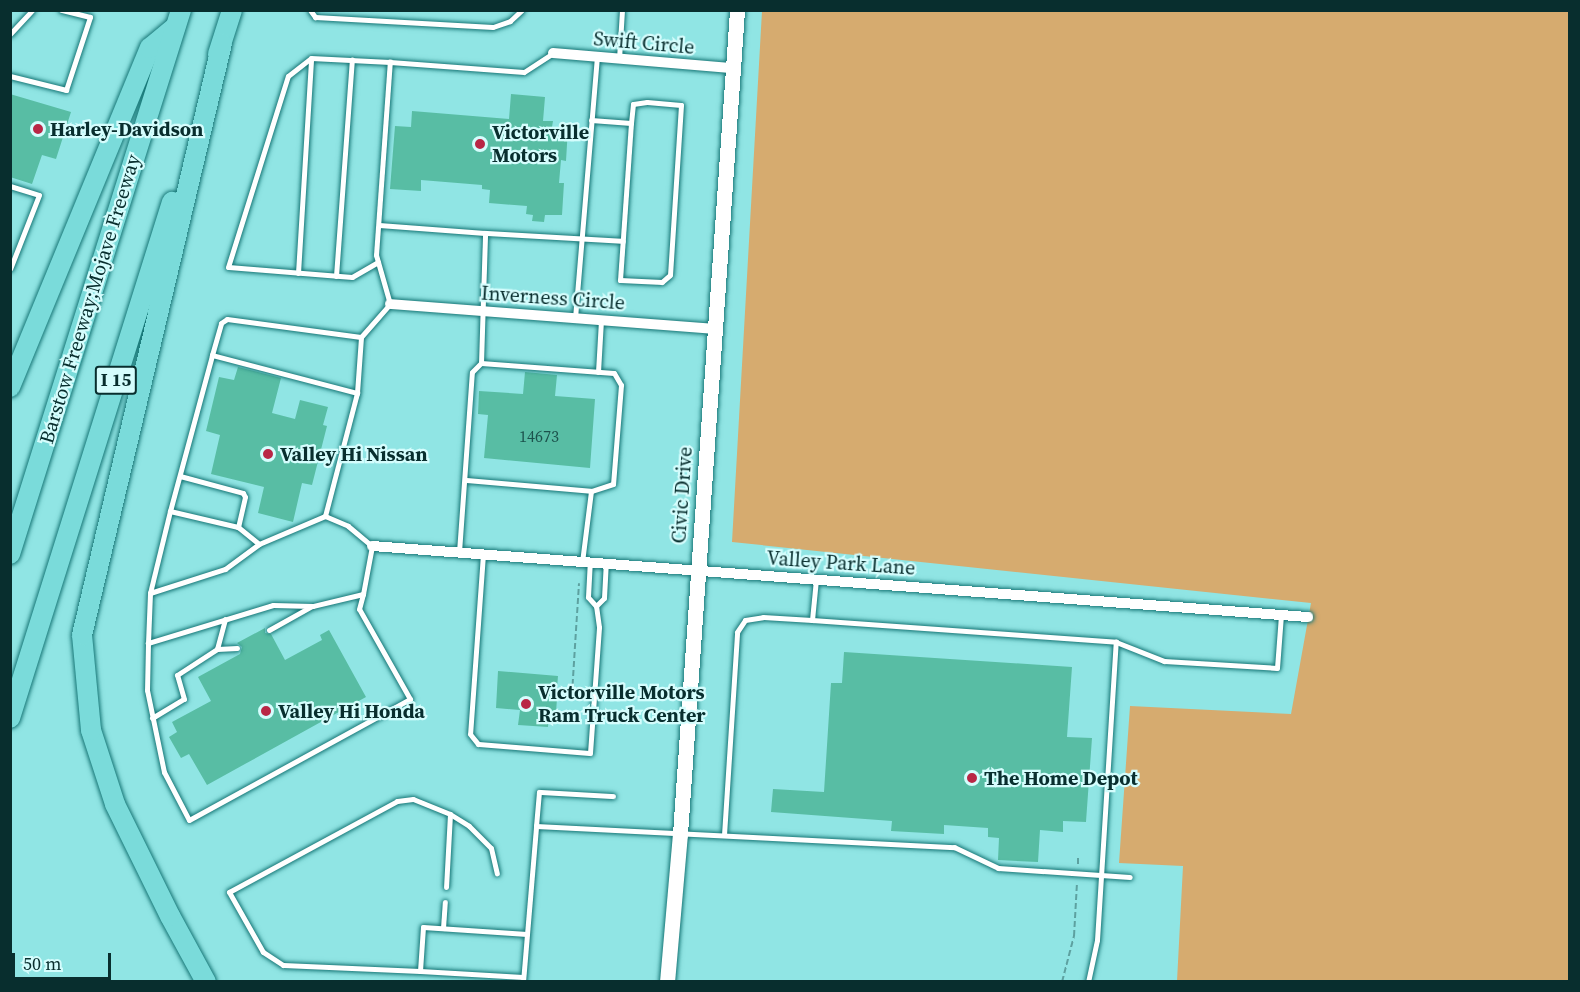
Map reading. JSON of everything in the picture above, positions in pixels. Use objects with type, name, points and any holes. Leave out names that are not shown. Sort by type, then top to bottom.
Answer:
[{"type":"highway","name":"I 15","points":[[10,718],[232,10]]},
{"type":"highway","points":[[10,387],[150,48],[178,19]]},
{"type":"highway","name":"Barstow Freeway;Mojave Freeway","points":[[10,554],[178,19]]},
{"type":"highway","points":[[206,981],[170,916],[115,804],[91,730],[82,635],[222,43]]},
{"type":"street","name":"Civic Drive","points":[[667,981],[680,834],[737,10]]},
{"type":"street","name":"Swift Circle","points":[[553,53],[733,68]]},
{"type":"street","name":"Inverness Circle","points":[[390,304],[714,328]]},
{"type":"street","name":"Valley Park Lane","points":[[372,546],[1308,617]]},
{"type":"lane","points":[[10,34],[32,10]]},
{"type":"lane","points":[[10,76],[66,90],[90,17],[61,10]]},
{"type":"lane","points":[[310,10],[315,17],[493,27],[510,21],[522,10]]},
{"type":"lane","points":[[619,59],[622,10]]},
{"type":"lane","points":[[378,262],[352,277],[228,267],[288,76],[311,58],[524,72],[553,53]]},
{"type":"lane","points":[[575,318],[597,57]]},
{"type":"lane","points":[[298,273],[311,58]]},
{"type":"lane","points":[[336,276],[352,60]]},
{"type":"lane","points":[[325,516],[357,393],[361,337],[390,304],[378,262],[390,62]]},
{"type":"lane","points":[[647,102],[681,105],[670,275],[667,279],[656,282],[620,280],[631,123],[633,104],[647,102]]},
{"type":"lane","points":[[591,120],[631,123]]},
{"type":"lane","points":[[10,186],[39,195],[10,269]]},
{"type":"lane","points":[[379,225],[623,241]]},
{"type":"lane","points":[[459,552],[472,372],[481,363],[485,233]]},
{"type":"lane","points":[[150,593],[225,569],[259,544],[325,516],[348,526],[372,546],[359,609],[410,699],[189,820],[164,772],[147,690],[150,593],[221,323],[227,319],[361,337]]},
{"type":"lane","points":[[598,372],[601,320]]},
{"type":"lane","points":[[212,355],[357,393]]},
{"type":"lane","points":[[466,480],[591,491],[613,484],[621,385],[614,373],[481,363]]},
{"type":"lane","points":[[180,476],[243,493],[245,497],[238,527]]},
{"type":"lane","points":[[483,554],[470,734],[478,744],[590,753],[599,627],[596,606],[588,597],[586,562],[591,491]]},
{"type":"lane","points":[[170,511],[238,527],[259,544]]},
{"type":"lane","points":[[596,606],[604,598],[606,563]]},
{"type":"lane","points":[[812,620],[816,579]]},
{"type":"lane","points":[[148,643],[273,605],[313,606],[363,594]]},
{"type":"lane","points":[[269,630],[313,606]]},
{"type":"lane","points":[[724,835],[737,632],[745,620],[763,617],[1116,642],[1164,661],[1277,668],[1281,615]]},
{"type":"lane","points":[[218,649],[225,619]]},
{"type":"lane","points":[[1088,981],[1097,940],[1116,642]]},
{"type":"lane","points":[[152,718],[184,699],[177,679],[179,671],[218,649],[237,648]]},
{"type":"lane","points":[[497,873],[491,848],[470,826],[450,814],[414,800],[397,801],[230,892],[263,952],[271,960],[283,965],[420,970],[523,979],[539,792],[613,796]]},
{"type":"lane","points":[[446,886],[450,814]]},
{"type":"lane","points":[[536,826],[954,847],[998,868],[1130,877]]},
{"type":"lane","points":[[443,928],[445,902]]},
{"type":"lane","points":[[420,970],[423,927],[527,934]]},
{"type":"path","points":[[566,694],[572,694],[579,617],[578,583],[582,584]]},
{"type":"path","points":[[1062,981],[1074,936],[1078,855]]},
{"type":"shaded area","points":[[762,11],[1569,11],[1569,981],[1177,981],[1183,866],[1119,863],[1130,706],[1291,714],[1311,603],[732,542]]},
{"type":"building","name":"Harley-Davidson","points":[[10,94],[71,112],[56,159],[42,155],[32,184],[10,177]]},
{"type":"building","name":"Victorville Motors","points":[[511,94],[545,97],[543,121],[553,121],[552,127],[568,128],[566,161],[561,160],[559,183],[564,183],[562,215],[545,215],[544,222],[532,221],[533,215],[526,214],[527,206],[489,203],[490,190],[482,189],[482,185],[421,180],[421,191],[390,189],[395,126],[411,127],[412,111],[509,119]]},
{"type":"building","name":"Valley Hi Nissan","points":[[238,367],[281,378],[272,413],[295,419],[300,400],[328,407],[323,425],[327,426],[312,485],[302,483],[293,522],[258,513],[264,487],[211,474],[220,435],[206,431],[219,377],[234,380]]},
{"type":"building","points":[[525,372],[557,375],[555,396],[595,399],[590,468],[484,458],[488,415],[478,414],[479,391],[523,394]]},
{"type":"building","name":"Valley Hi Honda","points":[[265,628],[265,633],[271,634],[285,660],[322,640],[320,635],[329,630],[366,697],[207,785],[189,754],[181,758],[169,737],[177,732],[172,722],[211,701],[198,677],[240,654],[242,647],[237,643]]},
{"type":"building","name":"The Home Depot","points":[[844,652],[1072,667],[1067,737],[1092,738],[1086,822],[1063,821],[1063,832],[1040,830],[1038,862],[998,860],[999,838],[988,837],[988,828],[944,825],[944,834],[891,831],[892,821],[771,812],[773,789],[824,792],[831,683],[842,683]]},
{"type":"building","name":"Victorville Motors Ram Truck Center","points":[[498,671],[558,676],[557,688],[566,689],[565,699],[557,698],[556,713],[549,712],[548,727],[518,725],[520,710],[496,708]]},
{"type":"place","name":"Harley-Davidson","points":[[38,129]]},
{"type":"place","name":"Victorville Motors","points":[[480,144]]},
{"type":"place","name":"Valley Hi Nissan","points":[[268,454]]},
{"type":"place","name":"Victorville Motors Ram Truck Center","points":[[526,704]]},
{"type":"place","name":"Valley Hi Honda","points":[[266,711]]},
{"type":"place","name":"The Home Depot","points":[[972,778]]}]
